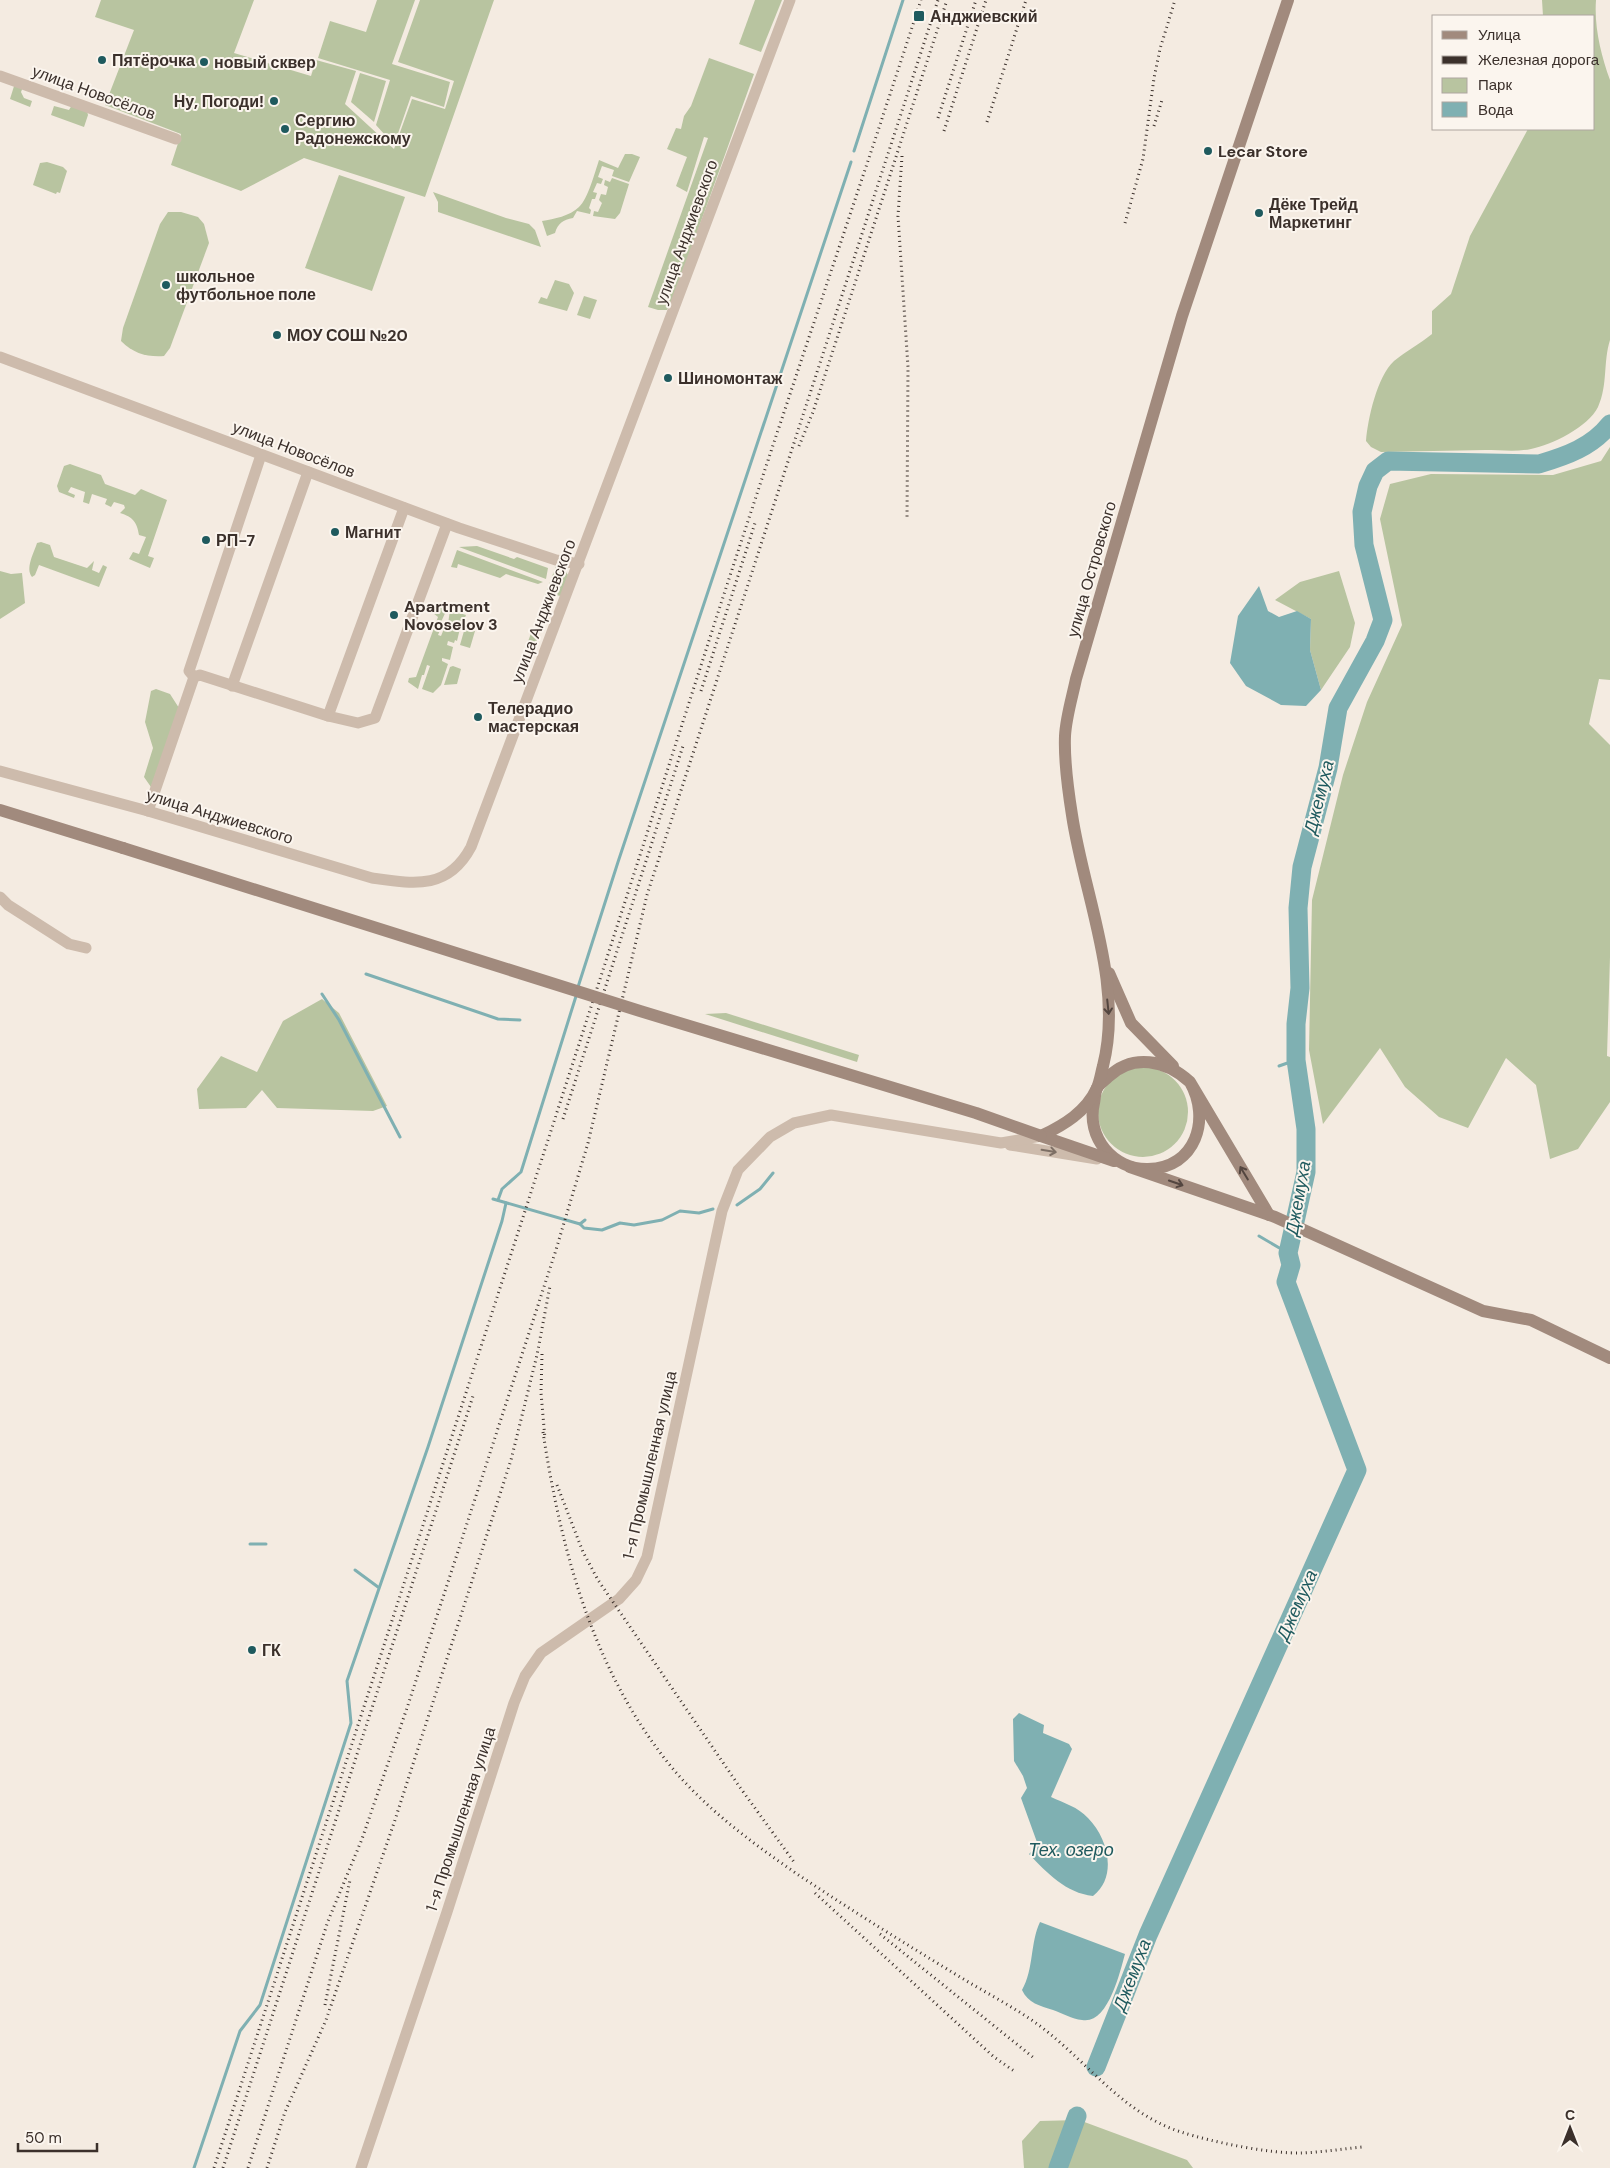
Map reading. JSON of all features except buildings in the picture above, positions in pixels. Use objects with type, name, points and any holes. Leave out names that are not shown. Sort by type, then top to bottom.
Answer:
[{"type":"street","name":"улица Анджиевского","points":[[0,770],[148,811],[372,878],[400,882],[423,882],[441,878],[452,872],[463,862],[471,847],[579,564],[790,0]]},
{"type":"street","name":"улица Островского","points":[[1041,1136],[1066,1124],[1077,1115],[1097,1088],[1107,1049],[1110,1021],[1103,959],[1072,816],[1069,792],[1066,735],[1076,679],[1182,316],[1288,0]]},
{"type":"street","name":"улица Новосёлов","points":[[0,76],[176,139]]},
{"type":"street","name":"улица Новосёлов","points":[[0,357],[235,443],[262,456],[447,524],[556,560],[579,564]]},
{"type":"street","points":[[194,677],[189,671],[262,456]]},
{"type":"street","points":[[232,686],[308,472]]},
{"type":"street","points":[[328,716],[404,508]]},
{"type":"street","points":[[148,811],[194,677],[200,674],[328,716],[358,723],[375,718],[447,524]]},
{"type":"street","points":[[0,810],[630,1008],[976,1113],[1272,1216],[1484,1311],[1531,1320],[1610,1358]]},
{"type":"street","points":[[0,897],[8,905],[69,944],[86,948]]},
{"type":"street","points":[[1103,959],[1131,1023],[1186,1078],[1272,1216]]},
{"type":"street","points":[[1000,1143],[1126,1165],[1150,1169],[1166,1166],[1180,1158],[1194,1142],[1199,1127],[1200,1112],[1199,1101],[1186,1078],[1163,1064],[1142,1061],[1122,1067],[1097,1088],[1092,1109],[1094,1130],[1103,1149],[1126,1165]]},
{"type":"street","name":"1-я Промышленная улица","points":[[361,2168],[447,1912],[514,1703],[525,1676],[541,1653],[619,1598],[636,1580],[647,1557],[722,1211],[738,1170],[770,1137],[794,1122],[830,1115],[1000,1143],[1041,1136]]},
{"type":"green space","points":[[101,0],[254,0],[234,53],[311,76],[316,60],[356,71],[345,104],[394,149],[412,99],[445,109],[454,81],[398,62],[420,0],[494,0],[425,197],[304,158],[241,191],[171,165],[181,134],[105,105],[134,30],[95,17]]},
{"type":"green space","points":[[377,0],[415,0],[392,64],[450,82],[444,107],[411,96],[394,145],[376,125],[390,80],[318,58],[330,21],[366,32]]},
{"type":"green space","points":[[755,0],[782,0],[761,52],[739,44]]},
{"type":"green space","points":[[1542,0],[1596,0],[1599,41],[1610,80],[1610,340],[1601,399],[1593,414],[1578,428],[1549,444],[1531,449],[1514,451],[1381,452],[1371,447],[1366,441],[1371,410],[1378,387],[1394,361],[1432,334],[1432,311],[1451,294],[1470,236],[1527,130],[1595,130],[1595,15],[1543,15]]},
{"type":"green space","points":[[709,58],[754,74],[672,302],[667,310],[658,310],[648,307],[708,138],[704,137],[687,192],[676,186],[687,157],[667,149],[676,128],[681,129],[684,116],[691,106]]},
{"type":"green space","points":[[360,73],[386,81],[374,122],[351,102]]},
{"type":"green space","points":[[15,83],[23,87],[21,92],[24,98],[32,101],[30,107],[10,99]]},
{"type":"green space","points":[[72,105],[87,111],[88,115],[84,127],[51,115],[54,106],[69,110]]},
{"type":"green space","points":[[625,154],[640,157],[629,182],[612,176],[614,170],[602,166],[598,177],[603,179],[601,184],[597,183],[593,192],[597,193],[595,199],[592,199],[589,208],[591,210],[590,214],[577,211],[573,218],[559,224],[555,233],[547,236],[542,221],[567,215],[579,207],[588,192],[599,160],[618,168]]},
{"type":"green space","points":[[47,162],[63,167],[67,171],[60,193],[57,192],[56,194],[33,185],[40,163]]},
{"type":"green space","points":[[339,175],[405,197],[372,291],[305,268]]},
{"type":"green space","points":[[612,178],[629,184],[620,213],[615,219],[593,216],[594,211],[598,212],[602,203],[599,200],[601,194],[606,195],[608,187],[604,185],[605,180],[610,182]]},
{"type":"green space","points":[[433,192],[506,218],[529,224],[535,230],[541,247],[438,212],[438,202]]},
{"type":"green space","name":"школьное футбольное поле","points":[[168,212],[181,212],[198,217],[204,224],[209,243],[170,348],[164,356],[152,356],[136,352],[121,341],[123,328],[160,224]]},
{"type":"green space","points":[[555,280],[569,284],[574,293],[567,311],[538,303],[541,297],[547,299]]},
{"type":"green space","points":[[584,296],[597,300],[590,319],[577,315]]},
{"type":"green space","points":[[1610,447],[1610,680],[1599,679],[1589,724],[1610,745],[1610,957],[1607,1056],[1610,1057],[1610,1102],[1578,1149],[1550,1159],[1536,1085],[1506,1058],[1468,1128],[1439,1117],[1405,1087],[1380,1048],[1323,1124],[1309,1050],[1312,900],[1343,775],[1367,702],[1402,625],[1380,519],[1390,484],[1431,474],[1553,475],[1601,461]]},
{"type":"green space","points":[[70,464],[101,475],[105,484],[135,495],[141,489],[167,500],[148,556],[154,558],[150,568],[129,559],[133,552],[139,554],[146,537],[139,535],[136,523],[131,518],[120,513],[125,508],[124,505],[114,502],[111,507],[105,504],[107,499],[92,494],[89,504],[83,502],[85,492],[71,487],[68,492],[75,495],[74,498],[59,492],[57,486],[64,466]]},
{"type":"green space","points":[[41,542],[50,545],[54,557],[87,568],[94,561],[92,570],[99,573],[103,565],[107,567],[99,587],[39,565],[35,575],[32,577],[29,569],[31,560],[37,543]]},
{"type":"green space","points":[[477,546],[548,568],[546,579],[459,547]]},
{"type":"green space","points":[[457,550],[543,582],[538,584],[506,574],[500,578],[458,564],[457,568],[451,567]]},
{"type":"green space","points":[[556,566],[564,569],[568,575],[561,596],[555,595],[553,599],[545,595]]},
{"type":"green space","points":[[0,571],[11,574],[22,573],[25,603],[0,619]]},
{"type":"green space","points":[[1339,571],[1355,623],[1350,647],[1321,690],[1310,650],[1311,619],[1275,600],[1300,582]]},
{"type":"green space","points":[[544,600],[552,603],[543,627],[535,624]]},
{"type":"green space","points":[[441,606],[447,609],[438,635],[441,636],[446,624],[448,624],[450,610],[466,615],[464,620],[462,620],[457,641],[455,640],[454,643],[448,641],[447,645],[453,647],[450,660],[442,658],[442,661],[448,664],[441,685],[433,693],[422,689],[430,666],[427,665],[418,689],[408,682],[409,678],[416,677],[438,617],[433,613],[437,607]]},
{"type":"green space","points":[[467,628],[475,631],[470,648],[460,645],[464,631]]},
{"type":"green space","points":[[533,628],[540,631],[525,674],[520,663]]},
{"type":"green space","points":[[453,666],[461,669],[457,684],[444,685],[450,667]]},
{"type":"green space","points":[[156,689],[170,694],[179,708],[151,787],[144,777],[153,748],[145,722],[151,691]]},
{"type":"green space","points":[[322,999],[339,1013],[387,1106],[373,1111],[277,1108],[262,1090],[246,1108],[199,1109],[197,1089],[221,1056],[257,1072],[283,1021]]},
{"type":"green space","points":[[726,1013],[859,1055],[857,1062],[705,1014]]},
{"type":"green space","points":[[1143,1067],[1160,1071],[1175,1080],[1184,1095],[1188,1112],[1184,1129],[1175,1144],[1160,1153],[1143,1157],[1126,1153],[1111,1144],[1102,1129],[1098,1112],[1102,1095],[1111,1080],[1126,1071]]},
{"type":"green space","points":[[1079,2120],[1187,2160],[1193,2168],[1024,2168],[1022,2141],[1040,2121]]},
{"type":"water","points":[[1259,586],[1268,611],[1279,617],[1297,611],[1311,619],[1310,650],[1321,690],[1306,706],[1281,705],[1246,686],[1230,663],[1238,616]]},
{"type":"water","name":"Тех. озеро","points":[[1019,1713],[1044,1725],[1043,1733],[1069,1744],[1072,1749],[1051,1797],[1084,1814],[1101,1836],[1105,1846],[1108,1868],[1106,1879],[1093,1896],[1074,1891],[1058,1881],[1029,1854],[1038,1845],[1021,1798],[1027,1788],[1023,1776],[1014,1761],[1013,1719]]},
{"type":"water","points":[[1040,1922],[1125,1954],[1116,1984],[1106,2006],[1091,2019],[1082,2020],[1039,2005],[1031,2001],[1022,1990],[1026,1982]]},
{"type":"waterway","points":[[854,151],[903,0]]},
{"type":"waterway","points":[[578,987],[851,162]]},
{"type":"waterway","name":"Джемуха","points":[[1096,2067],[1148,1935],[1357,1470],[1286,1282],[1291,1265],[1288,1253],[1306,1172],[1306,1129],[1296,1060],[1296,1024],[1300,988],[1298,908],[1302,867],[1328,768],[1338,708],[1375,641],[1383,620],[1364,545],[1362,512],[1368,486],[1375,471],[1388,461],[1539,464],[1559,458],[1587,445],[1610,424]]},
{"type":"waterway","points":[[366,974],[498,1019],[520,1020]]},
{"type":"waterway","points":[[498,1200],[502,1189],[521,1172],[577,993]]},
{"type":"waterway","points":[[322,994],[339,1020],[400,1137]]},
{"type":"waterway","points":[[1279,1066],[1296,1060]]},
{"type":"waterway","points":[[737,1205],[760,1189],[773,1173]]},
{"type":"waterway","points":[[493,1199],[580,1224],[585,1220]]},
{"type":"waterway","points":[[194,2168],[240,2031],[260,2005],[351,1723],[347,1681],[428,1447],[502,1221],[506,1203]]},
{"type":"waterway","points":[[580,1224],[584,1228],[602,1230],[620,1223],[634,1225],[662,1220],[680,1211],[699,1213],[713,1209]]},
{"type":"waterway","points":[[1259,1236],[1288,1253]]},
{"type":"waterway","points":[[250,1544],[266,1544]]},
{"type":"waterway","points":[[355,1570],[378,1587]]},
{"type":"waterway","name":"Джемуха","points":[[1058,2168],[1077,2116]]},
{"type":"railway","points":[[214,2168],[731,571],[921,0]]},
{"type":"railway","points":[[248,2168],[328,1921],[362,1839],[407,1708],[555,1253],[588,1143],[647,895],[938,0]]},
{"type":"railway","points":[[799,446],[813,412],[947,0]]},
{"type":"railway","points":[[938,118],[976,0]]},
{"type":"railway","points":[[944,131],[986,0]]},
{"type":"railway","points":[[987,122],[1026,0]]},
{"type":"railway","points":[[1125,223],[1143,159],[1154,78],[1160,49],[1175,0]]},
{"type":"railway","points":[[1154,126],[1162,100]]},
{"type":"railway","points":[[902,156],[898,216],[908,367],[907,520]]},
{"type":"railway","points":[[701,691],[756,520]]},
{"type":"railway","points":[[563,1119],[683,746]]},
{"type":"railway","points":[[267,2168],[285,2112],[326,2020],[394,1823],[511,1460],[537,1355],[550,1286]]},
{"type":"railway","points":[[542,1354],[541,1393],[545,1439]]},
{"type":"railway","points":[[223,2168],[474,1393]]},
{"type":"railway","points":[[543,1432],[550,1474],[569,1558],[596,1639],[614,1678],[635,1715],[659,1751],[689,1787],[724,1819],[800,1876],[902,1942],[1040,2026],[1123,2100],[1160,2123],[1208,2140],[1274,2152],[1303,2153],[1362,2147]]},
{"type":"railway","points":[[557,1485],[583,1552],[598,1580],[739,1786],[794,1862]]},
{"type":"railway","points":[[325,2005],[350,1880]]},
{"type":"railway","points":[[815,1893],[994,2057],[1014,2071]]},
{"type":"railway","points":[[880,1934],[1034,2058]]},
{"type":"place","name":"Анджиевский","points":[[919,16]]},
{"type":"place","name":"Пятёрочка","points":[[102,60]]},
{"type":"place","name":"новый сквер","points":[[204,62]]},
{"type":"place","name":"Ну, Погоди!","points":[[274,101]]},
{"type":"place","name":"Сергию Радонежскому","points":[[285,129]]},
{"type":"place","name":"Lecar Store","points":[[1208,151]]},
{"type":"place","name":"Дёке Трейд Маркетинг","points":[[1259,213]]},
{"type":"place","name":"школьное футбольное поле","points":[[166,285]]},
{"type":"place","name":"МОУ СОШ №20","points":[[277,335]]},
{"type":"place","name":"Шиномонтаж","points":[[668,378]]},
{"type":"place","name":"Магнит","points":[[335,532]]},
{"type":"place","name":"РП-7","points":[[206,540]]},
{"type":"place","name":"Apartment Novoselov 3","points":[[394,615]]},
{"type":"place","name":"Телерадио мастерская","points":[[478,717]]},
{"type":"place","name":"ГК","points":[[252,1650]]}]
